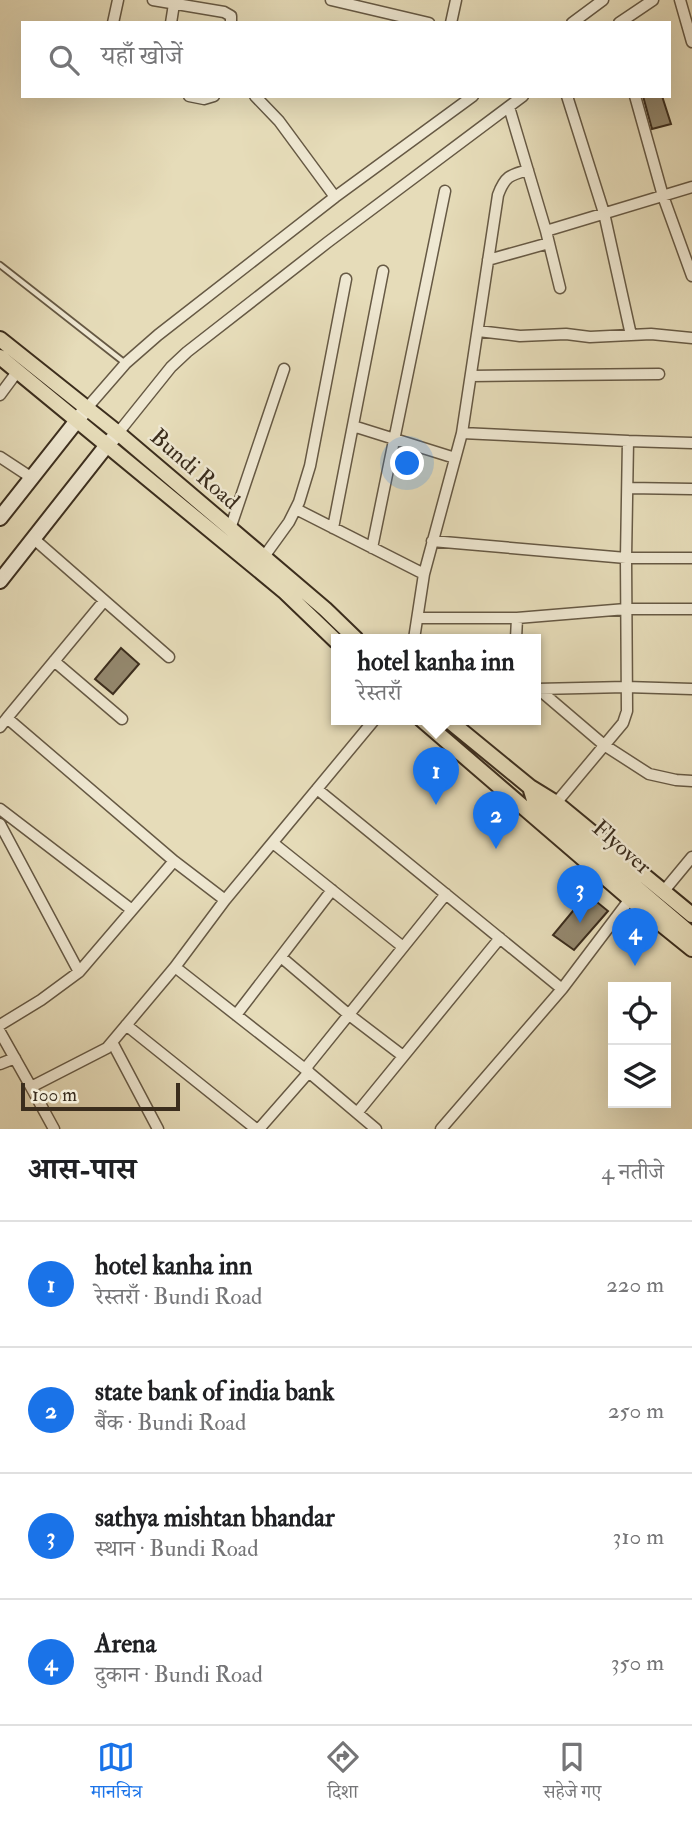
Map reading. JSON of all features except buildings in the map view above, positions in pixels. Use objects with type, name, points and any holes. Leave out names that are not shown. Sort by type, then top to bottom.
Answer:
[{"type":"main road","name":"Bundi Road","points":[[0,339],[82,414],[107,445],[284,591],[331,636]]},
{"type":"main road","name":"Bundi Road","points":[[0,357],[17,372],[82,414],[118,433],[351,634]]},
{"type":"main road","points":[[428,725],[692,949]]},
{"type":"main road","points":[[454,725],[553,809],[692,915]]},
{"type":"main road","name":"Flyover","points":[[553,809],[692,935]]},
{"type":"street","points":[[113,21],[118,0]]},
{"type":"street","points":[[153,0],[224,12],[231,16],[231,21]]},
{"type":"street","points":[[331,0],[421,21]]},
{"type":"street","points":[[388,13],[391,0]]},
{"type":"street","points":[[451,21],[456,0]]},
{"type":"street","points":[[575,21],[603,0]]},
{"type":"street","points":[[622,21],[653,0]]},
{"type":"street","points":[[680,0],[692,42]]},
{"type":"street","points":[[171,21],[174,4]]},
{"type":"street","points":[[257,98],[279,121],[335,197]]},
{"type":"street","points":[[0,518],[126,363],[335,197],[470,98]]},
{"type":"street","points":[[0,581],[107,445],[171,367],[187,352],[520,98]]},
{"type":"street","points":[[568,98],[604,214],[631,335]]},
{"type":"street","points":[[636,98],[663,196],[692,276]]},
{"type":"street","points":[[509,107],[546,230],[560,288]]},
{"type":"street","points":[[415,634],[424,574],[462,433],[498,195],[502,183],[509,176],[528,170]]},
{"type":"street","points":[[546,230],[692,187]]},
{"type":"street","points":[[372,548],[445,191]]},
{"type":"street","points":[[488,260],[549,243]]},
{"type":"street","points":[[333,528],[383,271]]},
{"type":"street","points":[[263,558],[296,509],[310,466],[346,279]]},
{"type":"street","points":[[478,331],[520,336],[651,334],[692,338]]},
{"type":"street","points":[[230,529],[284,369]]},
{"type":"street","points":[[0,395],[17,372]]},
{"type":"street","points":[[471,376],[659,374]]},
{"type":"street","points":[[353,426],[455,458]]},
{"type":"street","points":[[462,433],[692,443]]},
{"type":"street","points":[[553,809],[623,723],[627,711],[628,441]]},
{"type":"street","points":[[0,457],[32,478]]},
{"type":"street","points":[[628,488],[692,489]]},
{"type":"street","points":[[296,509],[424,574]]},
{"type":"street","points":[[34,539],[169,657]]},
{"type":"street","points":[[432,541],[626,558],[692,558]]},
{"type":"street","points":[[104,601],[4,722],[225,900]]},
{"type":"street","points":[[418,618],[517,618],[626,609],[692,609]]},
{"type":"street","points":[[516,634],[517,618]]},
{"type":"street","points":[[54,661],[122,719]]},
{"type":"street","points":[[541,688],[692,689]]},
{"type":"street","points":[[541,692],[604,745],[649,774],[692,781]]},
{"type":"street","points":[[31,1087],[107,1048],[370,725]]},
{"type":"street","points":[[317,789],[562,989]]},
{"type":"street","points":[[0,809],[132,910]]},
{"type":"street","points":[[0,824],[79,972]]},
{"type":"street","points":[[272,843],[402,947]]},
{"type":"street","points":[[663,892],[692,856]]},
{"type":"street","points":[[0,1025],[79,972],[174,861]]},
{"type":"street","points":[[236,1015],[332,890]]},
{"type":"street","points":[[127,1025],[258,1129],[446,894]]},
{"type":"street","points":[[442,1129],[562,989],[630,899]]},
{"type":"street","points":[[357,1113],[499,938]]},
{"type":"street","points":[[281,957],[403,1056]]},
{"type":"street","points":[[175,967],[307,1070],[376,1129]]},
{"type":"street","points":[[0,1032],[54,1129]]},
{"type":"street","points":[[112,1042],[158,1129]]},
{"type":"street","points":[[0,1064],[15,1058]]},
{"type":"lane","points":[[0,265],[126,363]]},
{"type":"place","name":"hotel kanha inn","points":[[436,805]]},
{"type":"place","name":"state bank of india bank","points":[[496,849]]},
{"type":"place","name":"sathya mishtan bhandar","points":[[580,923]]},
{"type":"place","name":"Arena","points":[[635,966]]}]
